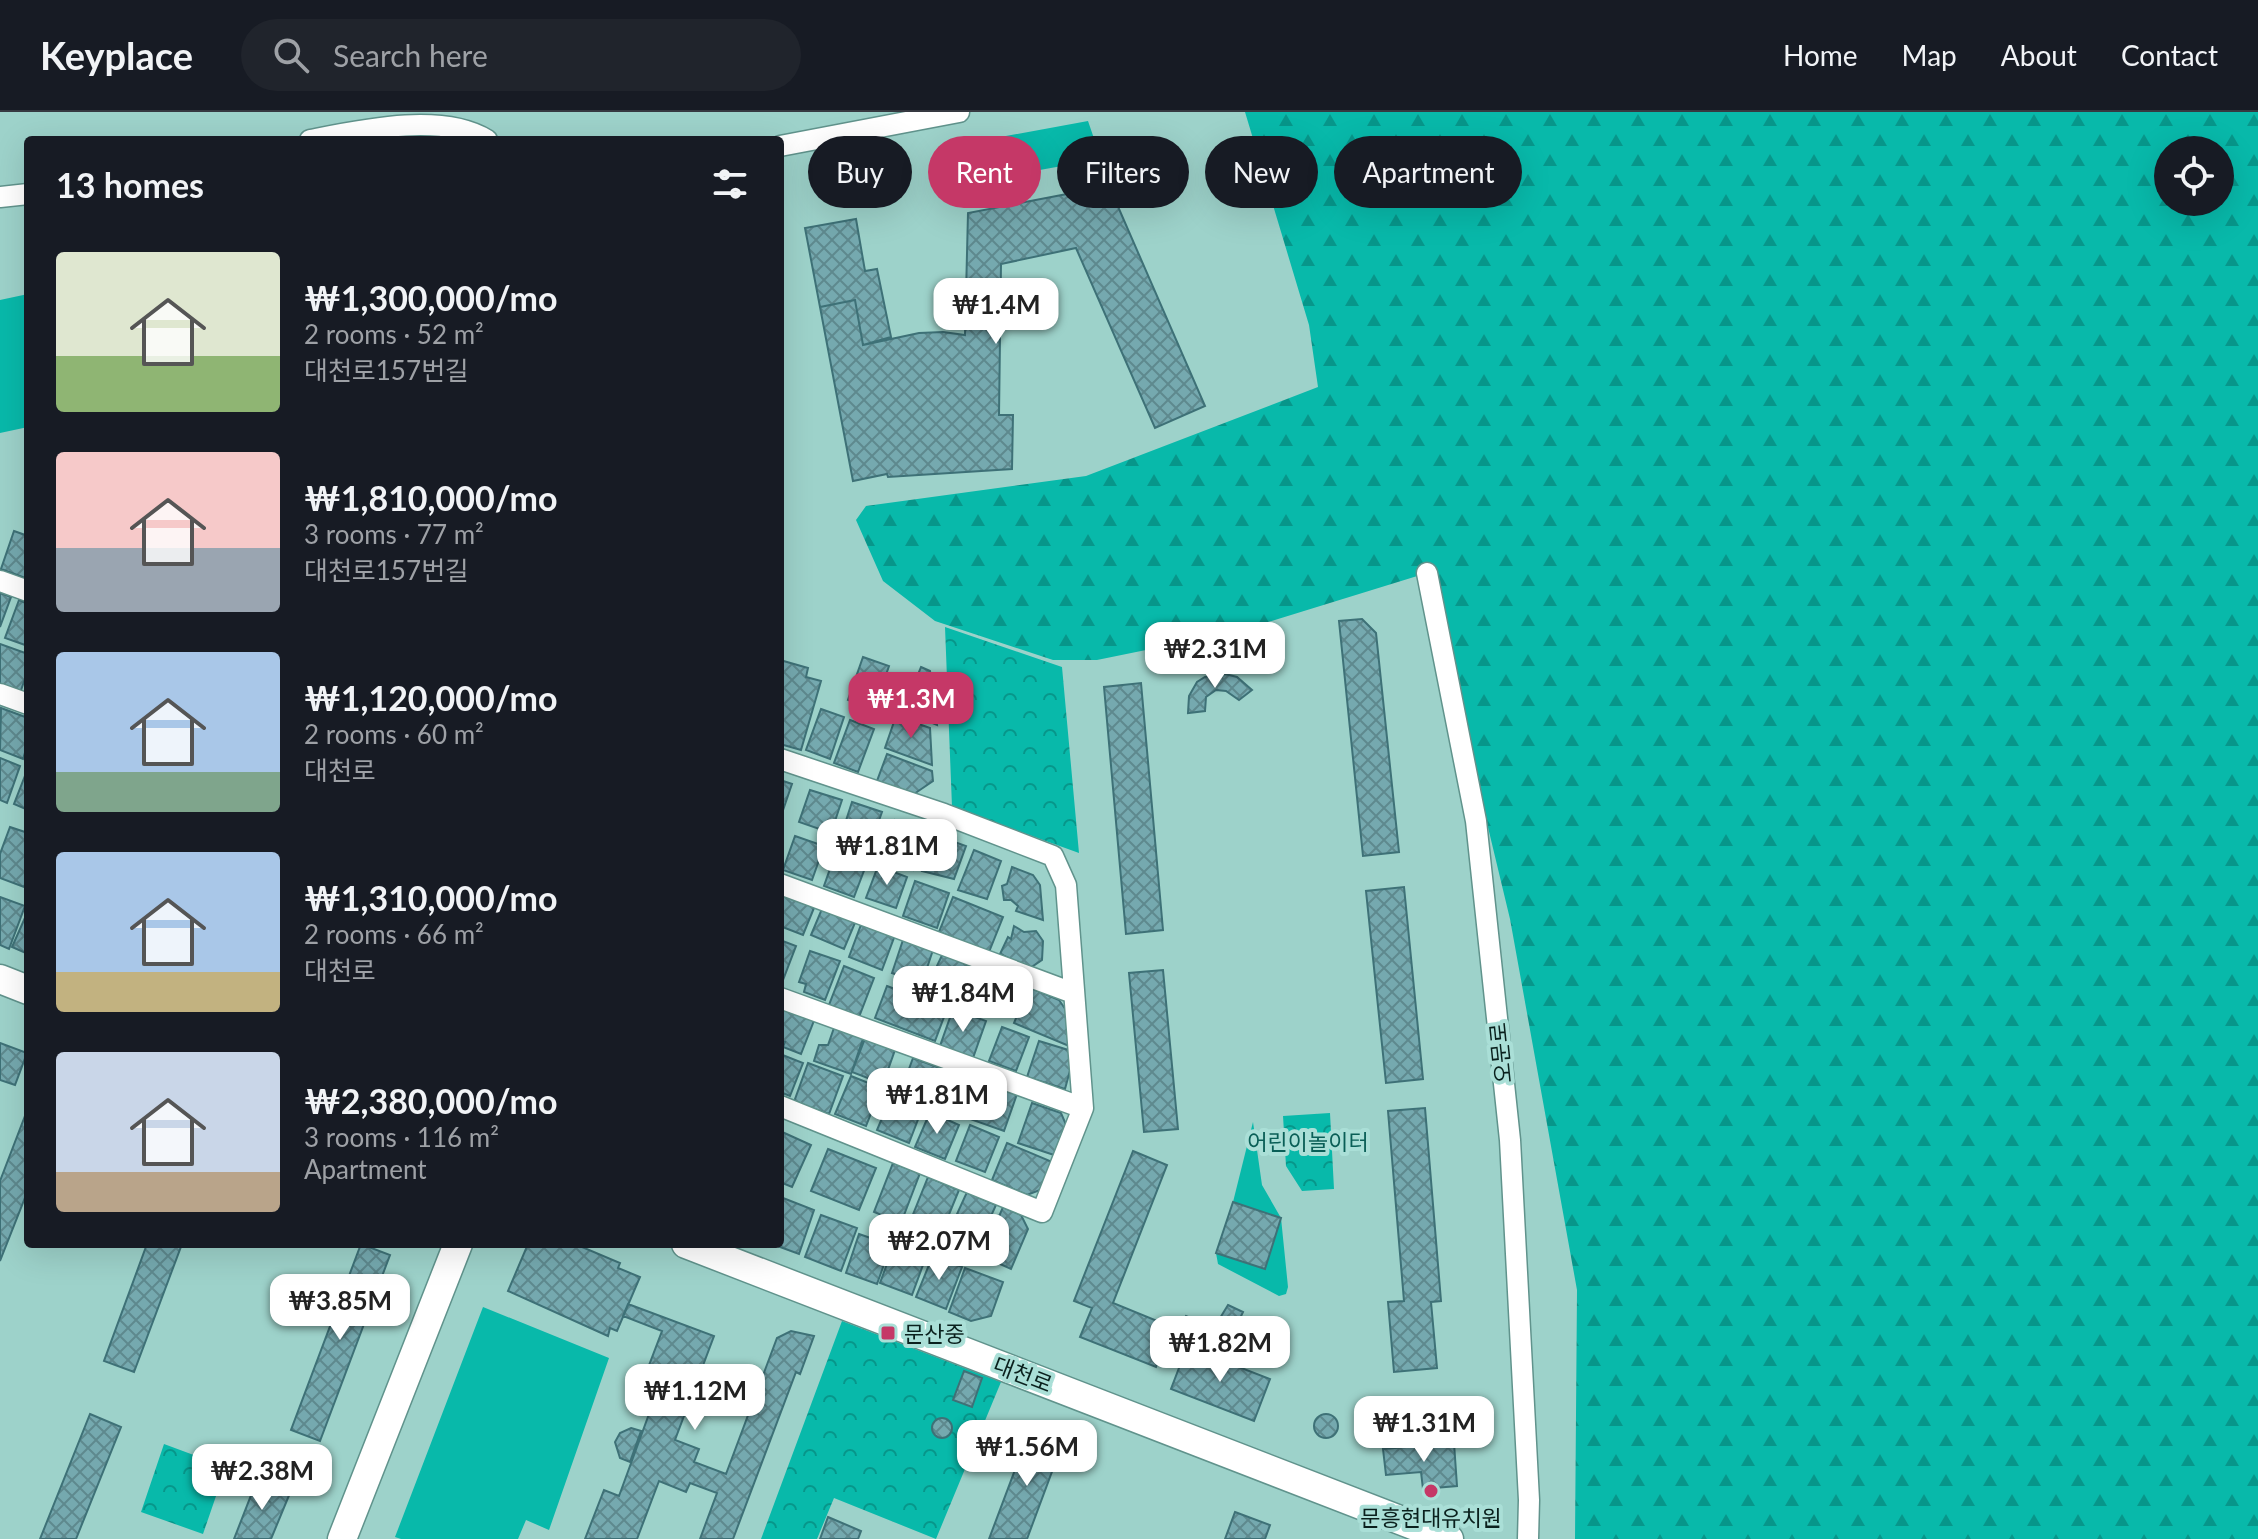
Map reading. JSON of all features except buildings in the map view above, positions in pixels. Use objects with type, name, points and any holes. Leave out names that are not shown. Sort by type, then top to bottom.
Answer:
[{"type":"street","points":[[784,145],[959,112]]},
{"type":"street","points":[[331,136],[433,120],[456,124],[479,136]]},
{"type":"street","points":[[0,197],[24,194]]},
{"type":"street","name":"오문로","points":[[1427,573],[1476,821],[1510,1140],[1529,1500],[1528,1539]]},
{"type":"street","points":[[0,581],[24,590]]},
{"type":"street","points":[[0,694],[24,703]]},
{"type":"street","points":[[784,760],[944,814],[1053,856],[1066,885],[1083,1108],[1042,1212],[784,1108]]},
{"type":"street","points":[[784,885],[1073,993]]},
{"type":"street","points":[[0,979],[24,988]]},
{"type":"street","points":[[784,999],[1083,1108]]},
{"type":"street","points":[[342,1539],[456,1248]]},
{"type":"street","name":"대천로","points":[[696,1248],[1449,1539]]},
{"type":"green space","points":[[1245,112],[2258,112],[2258,1539],[1575,1539],[1577,1290],[1510,919],[1427,573],[1239,631],[1097,660],[1053,660],[935,621],[883,581],[856,520],[866,506],[1086,476],[1318,387],[1309,325],[1274,208],[1318,208],[1318,136],[1252,136]]},
{"type":"green space","points":[[1088,121],[1093,136],[1057,136],[1057,167],[1041,170],[1041,136],[1006,136]]},
{"type":"green space","points":[[24,295],[24,428],[0,433],[0,300]]},
{"type":"green space","points":[[945,627],[1062,667],[1079,853],[952,807]]},
{"type":"green space","name":"어린이놀이터","points":[[1330,1113],[1334,1189],[1302,1191],[1286,1166],[1283,1116]]},
{"type":"green space","points":[[1253,1122],[1262,1185],[1281,1218],[1288,1287],[1286,1294],[1279,1296],[1218,1264],[1216,1253],[1233,1202]]},
{"type":"green space","points":[[483,1307],[609,1358],[549,1530],[526,1520],[518,1539],[395,1537]]},
{"type":"green space","points":[[842,1321],[1001,1382],[936,1539],[834,1498],[817,1539],[761,1539]]},
{"type":"green space","points":[[164,1444],[226,1467],[203,1534],[141,1512]]},
{"type":"place","name":"문산중","points":[[888,1333]]},
{"type":"place","name":"문흥현대유치원","points":[[1431,1491]]}]
